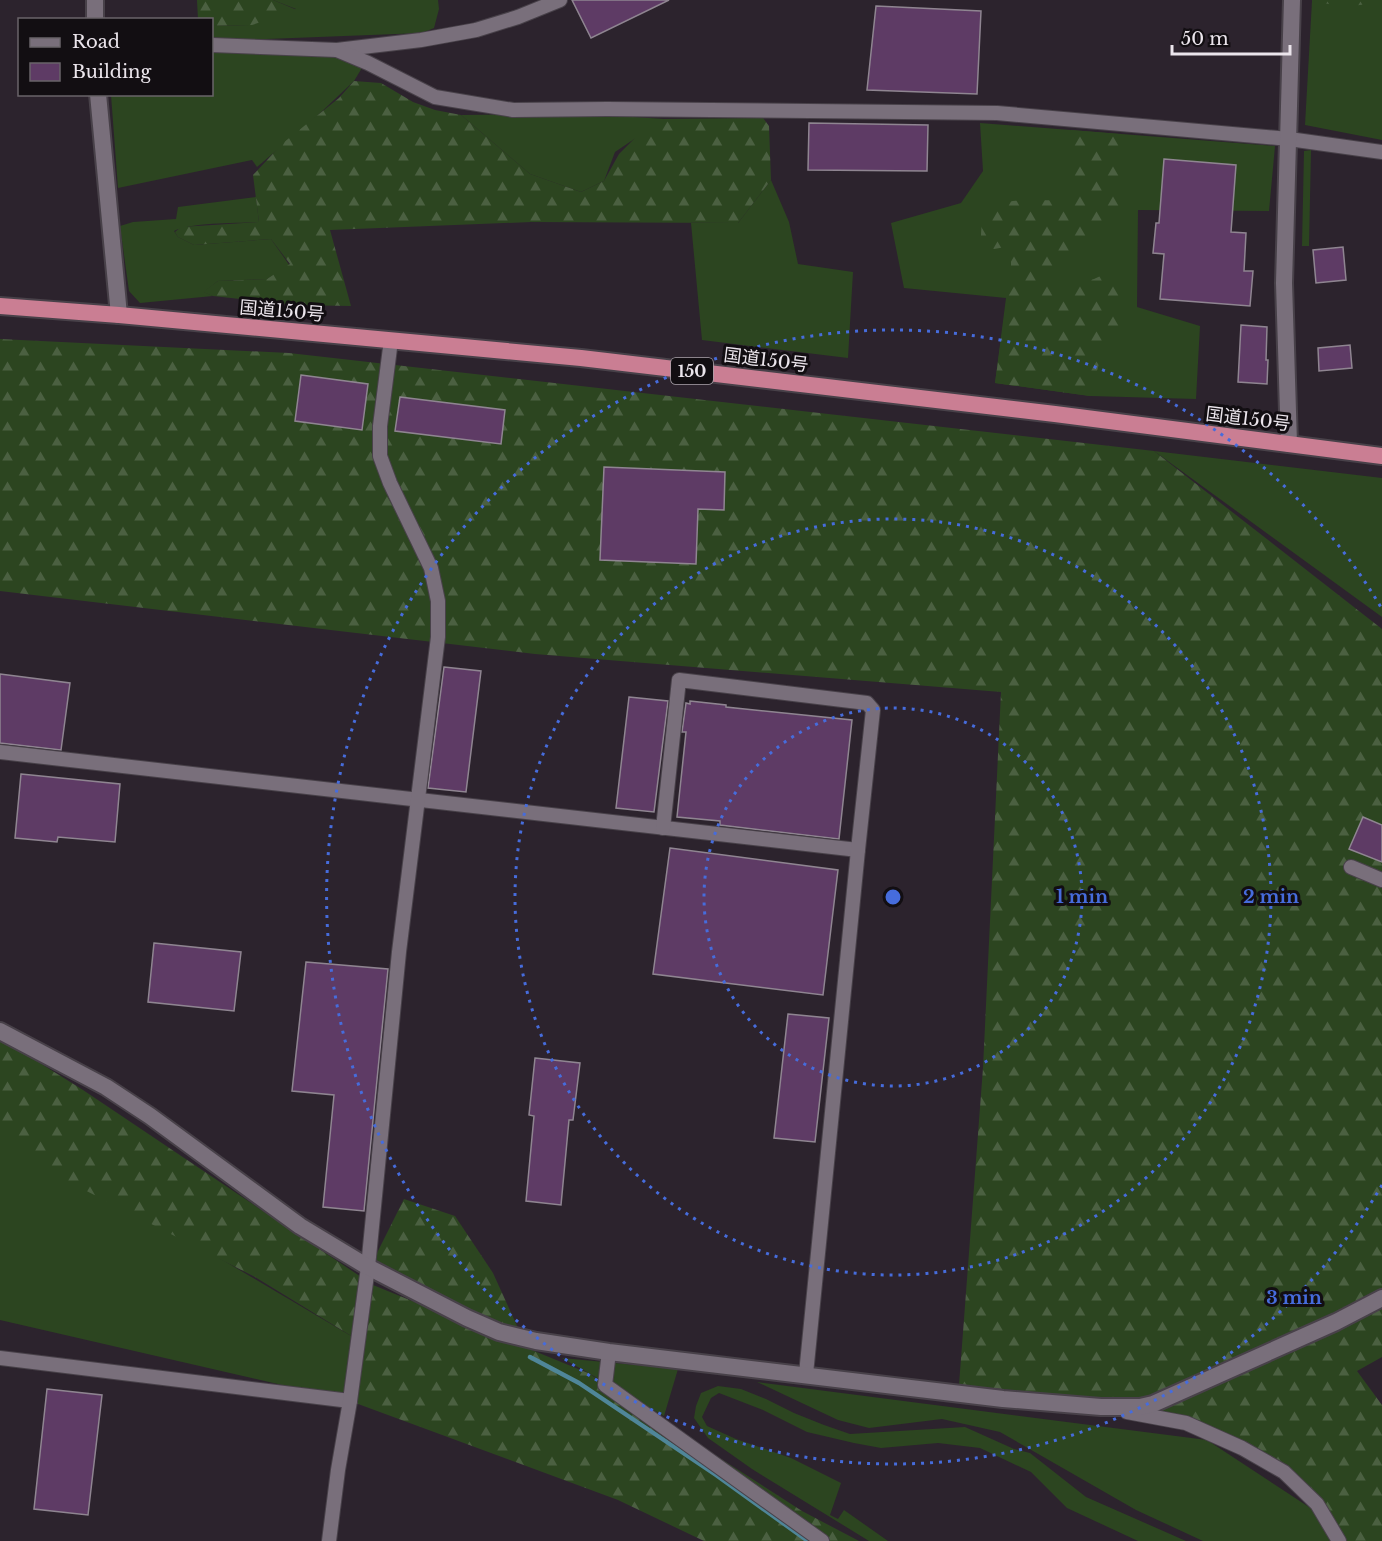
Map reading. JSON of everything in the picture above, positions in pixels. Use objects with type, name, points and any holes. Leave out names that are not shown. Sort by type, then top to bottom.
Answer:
[{"type":"highway","name":"国道150号","points":[[0,306],[581,358],[1055,414],[1382,456]]},
{"type":"street","points":[[95,0],[95,18]]},
{"type":"street","points":[[213,45],[337,50],[421,40],[476,30],[518,17],[560,0]]},
{"type":"street","points":[[1289,444],[1284,284],[1292,0]]},
{"type":"street","points":[[337,50],[435,97],[513,111],[607,109],[997,112],[1288,139],[1382,152]]},
{"type":"street","points":[[98,96],[119,315]]},
{"type":"street","points":[[329,1541],[368,1267],[399,952],[438,637],[438,601],[431,568],[390,483],[380,456],[380,426],[391,340]]},
{"type":"street","points":[[663,828],[679,680],[867,703],[873,710],[806,1374]]},
{"type":"street","points":[[0,752],[858,850]]},
{"type":"street","points":[[1351,867],[1382,880]]},
{"type":"street","points":[[0,1031],[106,1087],[150,1116],[300,1226],[368,1267],[467,1318],[499,1332],[536,1341],[609,1352],[1003,1399],[1101,1407],[1140,1407],[1153,1404],[1382,1298]]},
{"type":"street","points":[[609,1352],[605,1385],[822,1541]]},
{"type":"street","points":[[0,1358],[350,1401]]},
{"type":"street","points":[[1101,1407],[1186,1422],[1284,1472],[1317,1504],[1339,1541]]},
{"type":"green space","points":[[197,0],[273,0],[297,10],[252,25],[213,26],[213,18],[198,18]]},
{"type":"green space","points":[[273,0],[438,0],[439,9],[434,28],[422,33],[213,41],[213,26],[249,25],[296,9]]},
{"type":"green space","points":[[1312,0],[1382,0],[1382,2],[1345,7]]},
{"type":"green space","points":[[1312,1],[1382,1],[1382,140],[1305,125]]},
{"type":"green space","points":[[213,51],[320,52],[365,63],[354,81],[257,167],[252,160],[118,188],[111,96],[213,96]]},
{"type":"green space","points":[[354,81],[381,83],[413,102],[435,110],[461,115],[530,174],[581,192],[604,181],[619,154],[652,121],[763,118],[769,126],[771,180],[738,223],[531,222],[330,230],[351,306],[295,305],[213,296],[203,292],[218,281],[267,279],[290,264],[271,239],[194,245],[178,237],[175,232],[181,227],[259,222],[253,175],[283,143],[339,98]]},
{"type":"green space","points":[[590,114],[664,119],[615,152],[604,181],[581,192],[530,174],[461,115]]},
{"type":"green space","points":[[980,123],[1275,146],[1269,211],[1138,210],[1137,307],[1200,326],[1196,399],[1090,396],[995,383],[1006,298],[904,288],[891,223],[961,203],[983,171]]},
{"type":"green space","points":[[1071,130],[1119,134],[1119,184],[1124,208],[1091,227],[1088,244],[1049,271],[1053,291],[1094,279],[1120,267],[1123,327],[1100,360],[1090,396],[995,383],[1011,269],[1011,246],[994,249],[981,241],[984,218],[1000,204],[1021,200],[1064,199],[1077,194],[1074,181],[1075,168],[1071,157]]},
{"type":"green space","points":[[1311,150],[1309,246],[1302,246],[1304,151]]},
{"type":"green space","points":[[771,180],[789,222],[798,264],[853,272],[848,358],[702,340],[691,223],[738,223]]},
{"type":"green space","points":[[256,197],[259,222],[203,224],[174,231],[178,237],[194,245],[271,239],[290,266],[267,279],[218,281],[204,292],[213,296],[140,303],[129,291],[120,226],[133,222],[176,219],[178,207]]},
{"type":"green space","points":[[0,339],[289,353],[1154,451],[1382,629],[1382,1357],[1357,1371],[1382,1405],[1382,1541],[1342,1541],[1334,1534],[1288,1465],[1139,1402],[959,1385],[983,1068],[1001,692],[535,654],[0,591]]},
{"type":"green space","points":[[1154,451],[1382,478],[1382,617]]},
{"type":"green space","points":[[0,1038],[83,1090],[373,1285],[588,1373],[802,1511],[859,1541],[704,1541],[618,1500],[350,1401],[358,1340],[255,1277],[65,1180],[0,1134]]},
{"type":"green space","points":[[0,1133],[358,1340],[347,1400],[0,1320]]},
{"type":"green space","points":[[404,1199],[455,1216],[493,1273],[518,1328],[477,1315],[374,1259]]},
{"type":"green space","points":[[562,1358],[678,1369],[664,1416]]},
{"type":"green space","points":[[757,1382],[1207,1440],[1315,1511],[1330,1541],[1203,1541],[1136,1510],[1000,1432],[942,1419],[869,1428],[838,1420]]},
{"type":"green space","points":[[718,1386],[741,1389],[794,1413],[850,1434],[965,1427],[1014,1449],[1030,1453],[1086,1497],[1186,1541],[1138,1541],[1067,1508],[1031,1472],[980,1448],[938,1443],[881,1448],[854,1443],[807,1432],[763,1410],[719,1393],[711,1398],[702,1417],[707,1426],[736,1439],[791,1458],[841,1483],[830,1515],[838,1519],[844,1510],[888,1541],[869,1541],[752,1469],[708,1438],[694,1418],[696,1406],[701,1393]]},
{"type":"building","points":[[572,0],[669,0],[591,38]]},
{"type":"building","points":[[876,6],[981,11],[977,94],[867,90]]},
{"type":"building","points":[[809,123],[928,125],[927,171],[808,170]]},
{"type":"building","points":[[1164,159],[1236,165],[1231,232],[1246,233],[1244,271],[1253,271],[1250,306],[1160,299],[1164,254],[1153,253],[1156,223],[1159,223]]},
{"type":"building","points":[[1343,247],[1346,280],[1316,283],[1313,250]]},
{"type":"building","points":[[1241,325],[1267,327],[1267,384],[1238,382]]},
{"type":"building","points":[[1350,345],[1352,368],[1319,371],[1318,348]]},
{"type":"building","points":[[301,375],[368,384],[362,430],[295,421]]},
{"type":"building","points":[[400,397],[505,410],[501,444],[395,431]]},
{"type":"building","points":[[604,467],[725,472],[724,510],[698,509],[696,564],[600,560]]},
{"type":"building","points":[[444,667],[481,671],[466,792],[428,788]]},
{"type":"building","points":[[0,674],[70,683],[61,750],[0,743]]},
{"type":"building","points":[[629,697],[668,701],[654,812],[616,808]]},
{"type":"building","points":[[690,701],[852,720],[839,839],[720,825],[720,821],[677,817],[686,732],[682,732],[686,703],[690,704]]},
{"type":"building","points":[[21,774],[120,784],[115,842],[58,837],[57,842],[15,838]]},
{"type":"building","points":[[1363,817],[1382,825],[1382,862],[1349,849]]},
{"type":"building","points":[[670,848],[838,870],[823,995],[653,974]]},
{"type":"building","points":[[154,943],[241,952],[234,1011],[148,1002]]},
{"type":"building","points":[[306,962],[388,969],[364,1211],[323,1207],[334,1095],[292,1091]]},
{"type":"building","points":[[788,1014],[829,1018],[815,1142],[774,1138]]},
{"type":"building","points":[[535,1058],[580,1063],[573,1120],[569,1120],[561,1205],[526,1201],[534,1116],[529,1115]]},
{"type":"building","points":[[47,1389],[102,1395],[88,1515],[34,1509]]},
{"type":"waterway","points":[[530,1357],[579,1383],[716,1475],[808,1541]]}]
